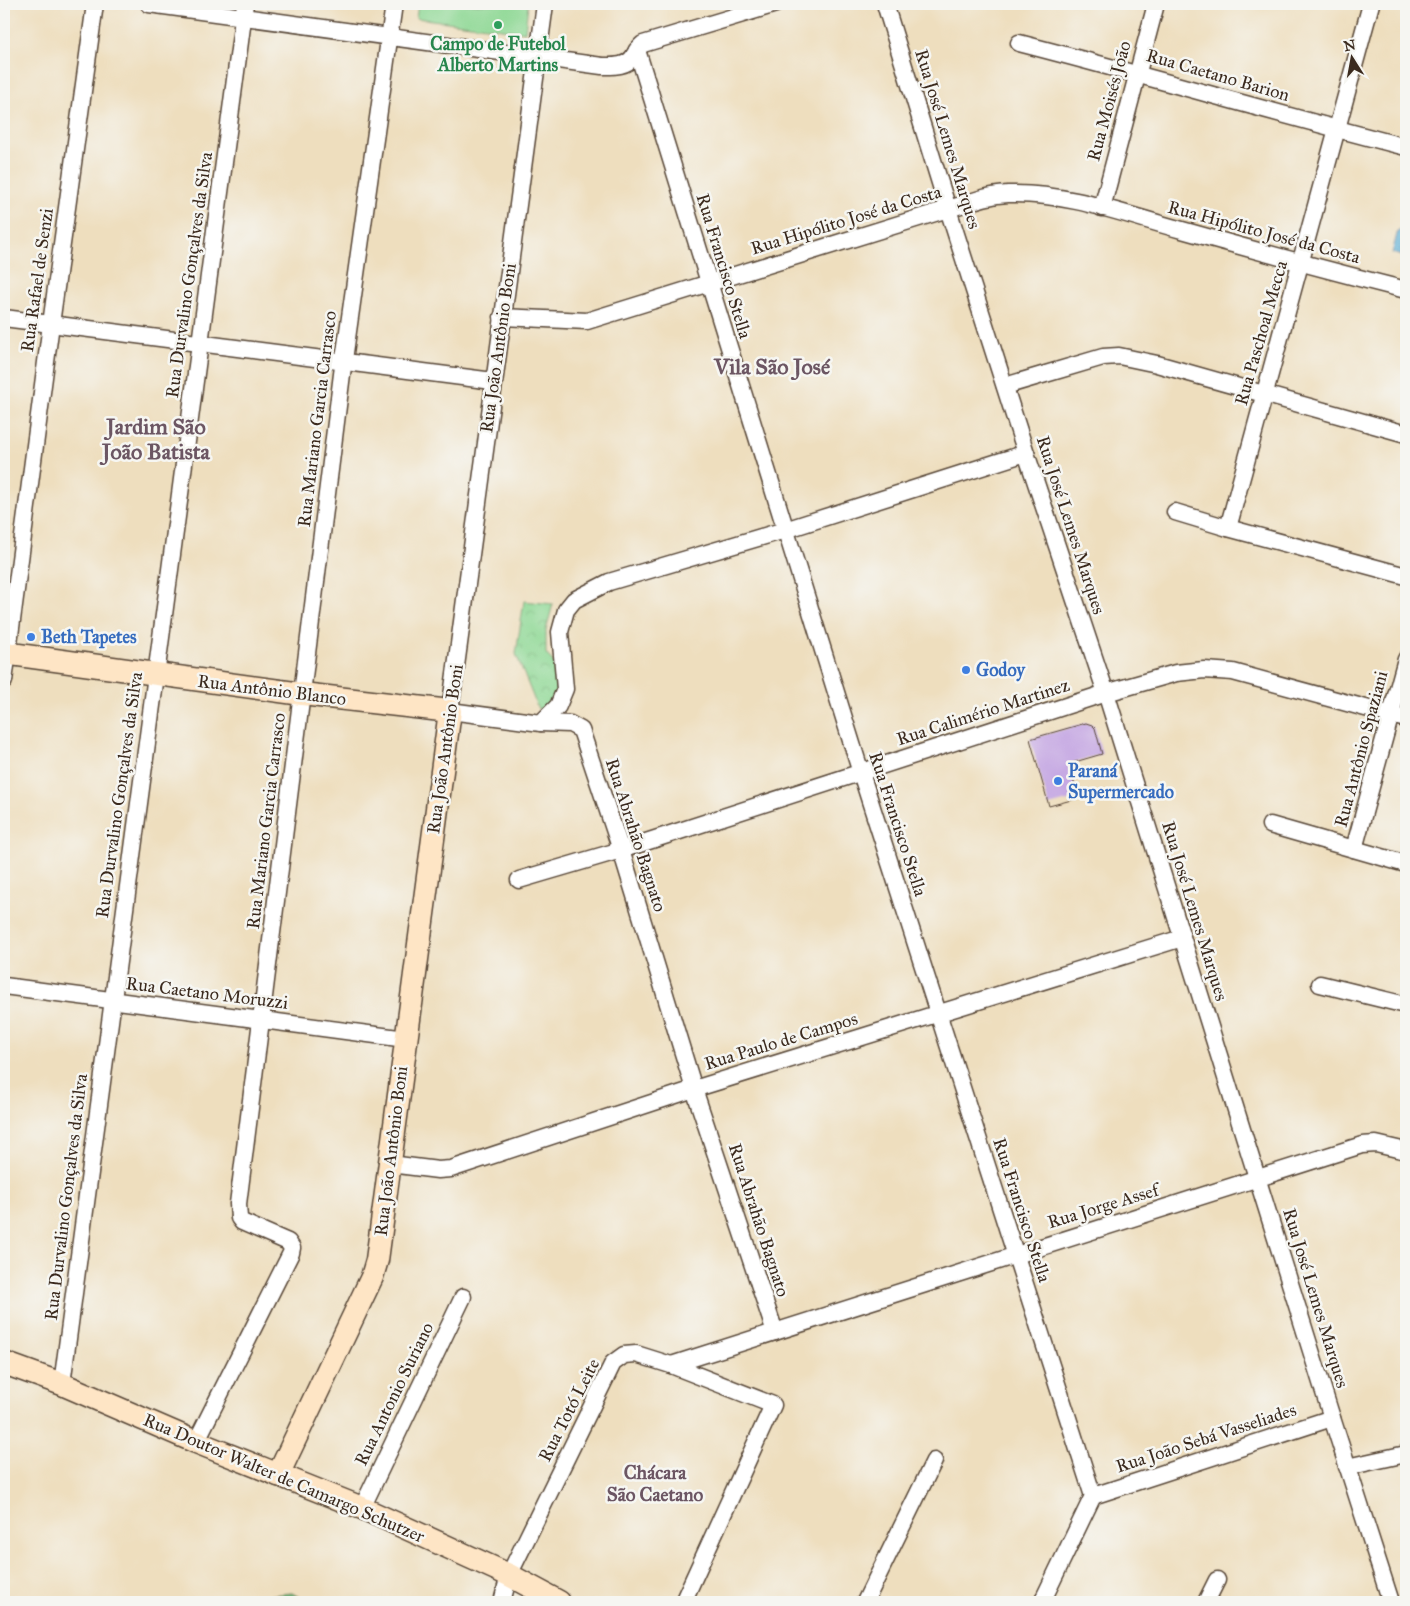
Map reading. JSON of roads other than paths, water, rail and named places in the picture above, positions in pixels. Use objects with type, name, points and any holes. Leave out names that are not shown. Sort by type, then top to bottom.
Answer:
[{"type":"street","name":"Rua Rafael de Senzi","points":[[4,682],[6,654],[95,4]]},
{"type":"street","points":[[149,4],[245,10],[390,36],[602,66],[622,66],[632,59],[643,44],[776,4]]},
{"type":"street","name":"Rua Mariano Garcia Carrasco","points":[[196,1442],[292,1248],[288,1242],[242,1222],[238,1213],[260,1019],[344,361],[394,4]]},
{"type":"street","name":"Rua João Antônio Boni","points":[[278,1476],[372,1277],[377,1260],[493,381],[545,4]]},
{"type":"street","name":"Rua José Lemes Marques","points":[[885,4],[948,210],[1106,693],[1390,1602]]},
{"type":"street","name":"Rua Moisés João","points":[[1102,208],[1156,4]]},
{"type":"street","name":"Rua Paschoal Mecca","points":[[1228,528],[1371,4]]},
{"type":"street","name":"Rua Durvalino Gonçalves da Silva","points":[[62,1384],[155,674],[245,10]]},
{"type":"street","name":"Rua Caetano Barion","points":[[1019,42],[1137,73],[1336,130],[1406,147]]},
{"type":"street","name":"Rua Francisco Stella","points":[[637,50],[861,773],[1093,1496]]},
{"type":"street","name":"Rua Hipólito José da Costa","points":[[502,317],[587,321],[987,198],[1007,194],[1047,195],[1102,208],[1301,264],[1406,290]]},
{"type":"street","points":[[4,318],[493,381]]},
{"type":"street","points":[[1005,386],[1103,357],[1119,356],[1139,359],[1406,434]]},
{"type":"street","points":[[541,723],[558,706],[565,689],[560,632],[566,610],[574,600],[609,582],[785,530],[1026,453]]},
{"type":"street","points":[[1175,512],[1406,576]]},
{"type":"street","name":"Rua Antônio Blanco","points":[[6,654],[302,694],[541,723]]},
{"type":"street","name":"Rua Antônio Spaziani","points":[[1354,848],[1406,659]]},
{"type":"street","name":"Rua Calimério Martinez","points":[[519,880],[621,850],[1106,693],[1176,674],[1204,670],[1234,672],[1406,719]]},
{"type":"street","name":"Rua Abrahão Bagnato","points":[[541,723],[570,724],[582,730],[694,1089],[775,1332]]},
{"type":"street","points":[[1270,825],[1406,864]]},
{"type":"street","name":"Rua Paulo de Campos","points":[[390,1164],[438,1170],[451,1169],[694,1089],[1182,938]]},
{"type":"street","points":[[1320,984],[1406,1005]]},
{"type":"street","name":"Rua Caetano Moruzzi","points":[[4,986],[406,1039]]},
{"type":"street","name":"Rua Jorge Assef","points":[[671,1365],[1362,1145],[1376,1144],[1406,1151]]},
{"type":"street","name":"Rua Antonio Suriano","points":[[362,1508],[463,1297]]},
{"type":"street","name":"Rua Totó Leite","points":[[502,1602],[509,1575],[613,1363],[624,1355],[636,1354],[671,1365],[772,1405],[684,1602]]},
{"type":"street","name":"Rua Doutor Walter de Camargo Schutzer","points":[[4,1363],[62,1384],[278,1476],[362,1508],[509,1575],[559,1602]]},
{"type":"street","name":"Rua João Sebá Vasseliades","points":[[1093,1496],[1332,1418]]},
{"type":"street","points":[[1347,1467],[1406,1454]]},
{"type":"street","points":[[866,1602],[934,1461]]},
{"type":"street","points":[[1042,1602],[1093,1496]]},
{"type":"street","points":[[1206,1602],[1216,1580]]},
{"type":"water","points":[[1398,230],[1406,232],[1405,257],[1392,253]]},
{"type":"place","name":"Campo de Futebol Alberto Martins","points":[[498,25]]},
{"type":"place","name":"Beth Tapetes","points":[[31,637]]},
{"type":"place","name":"Godoy","points":[[966,670]]},
{"type":"place","name":"Paraná Supermercado","points":[[1058,781]]},
{"type":"district","name":"Vila São José","points":[[772,366]]},
{"type":"district","name":"Jardim São João Batista","points":[[156,438]]},
{"type":"district","name":"Chácara São Caetano","points":[[655,1483]]}]
